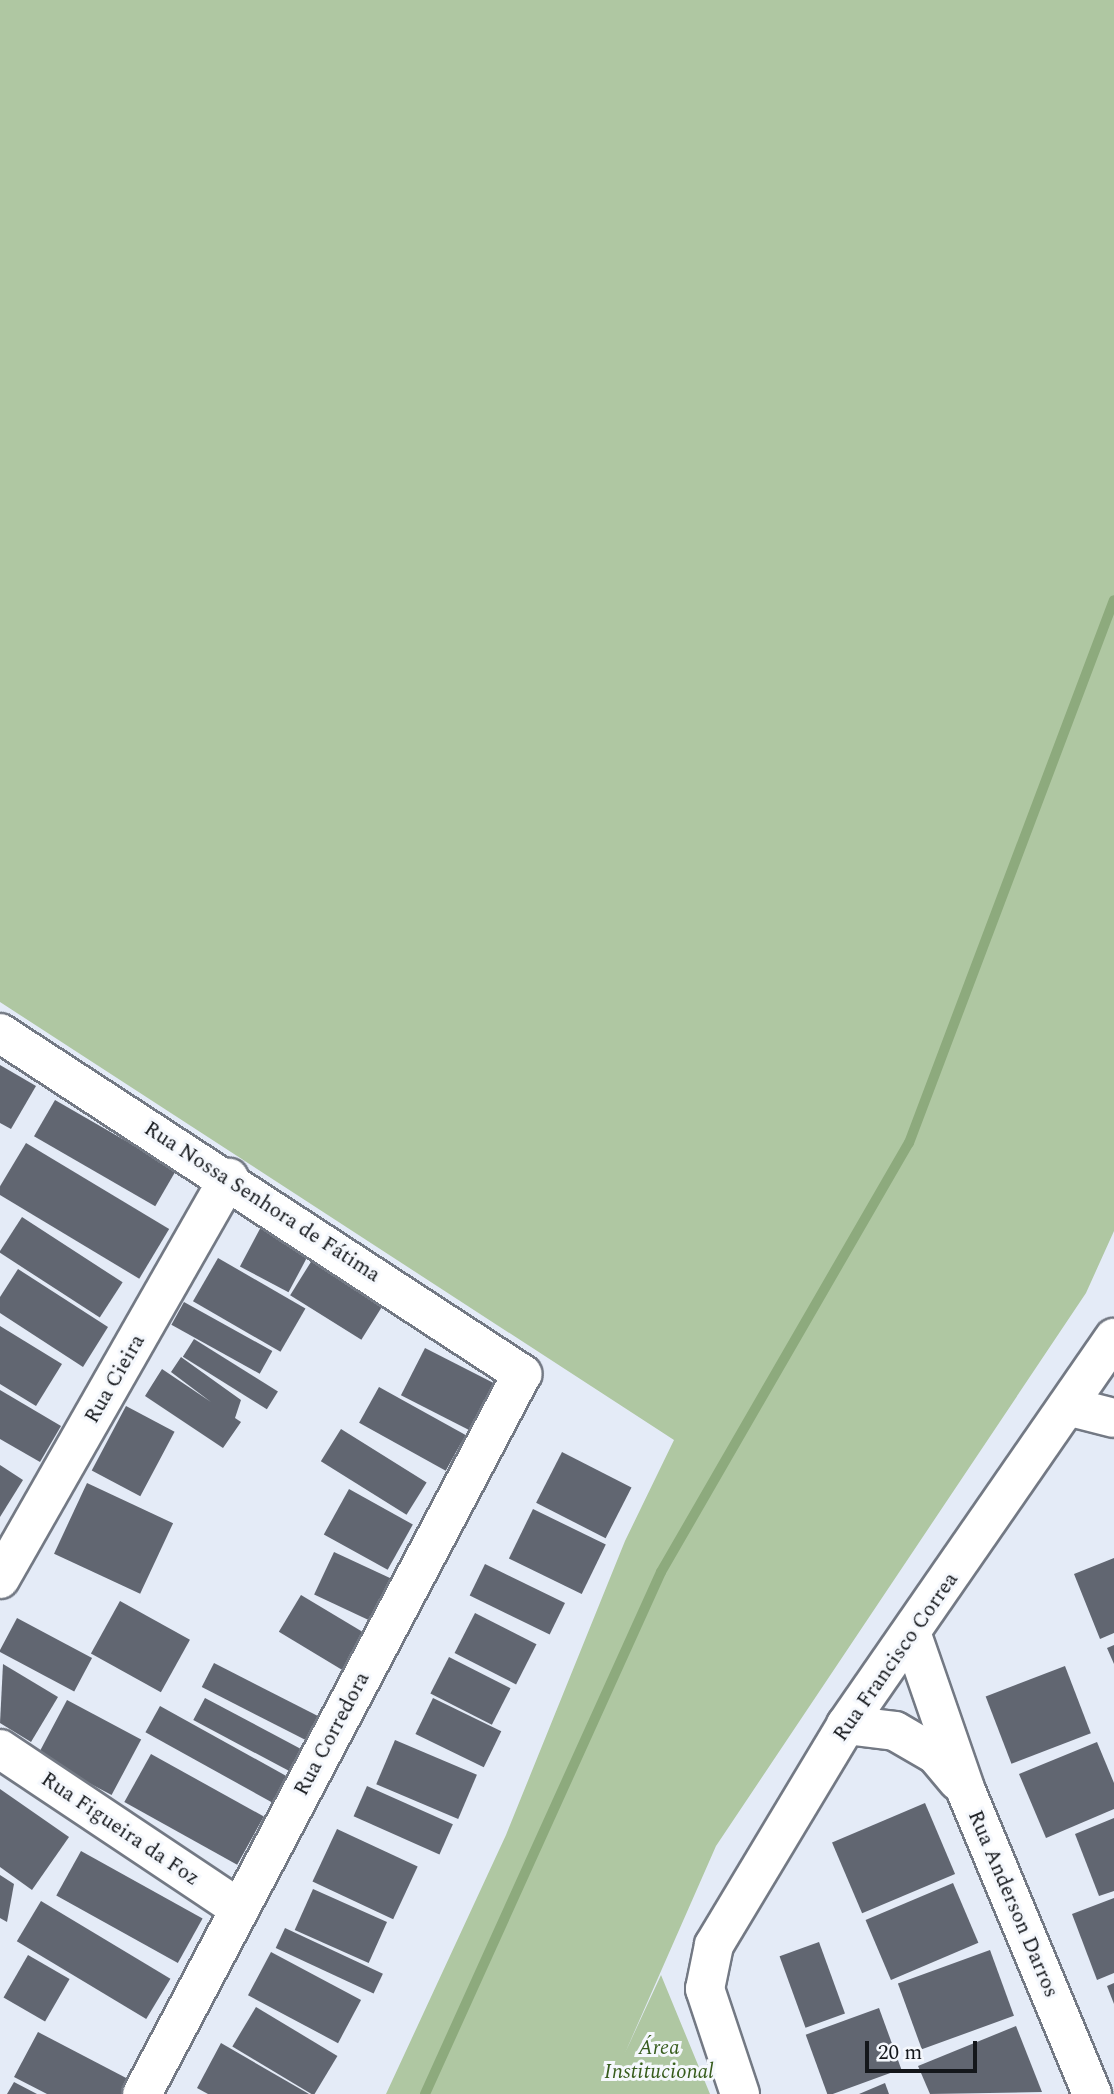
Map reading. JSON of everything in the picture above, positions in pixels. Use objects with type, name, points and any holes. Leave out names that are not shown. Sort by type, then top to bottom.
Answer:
[{"type":"street","name":"Rua Nossa Senhora de Fátima","points":[[0,1033],[229,1178],[522,1374]]},
{"type":"street","name":"Rua Cieira","points":[[0,1579],[229,1178]]},
{"type":"street","name":"Rua Francisco Correa","points":[[740,2094],[705,1989],[714,1945],[846,1726],[1071,1407],[1114,1338]]},
{"type":"street","name":"Rua Corredora","points":[[142,2094],[522,1374]]},
{"type":"street","points":[[1071,1407],[1114,1419]]},
{"type":"street","name":"Rua Anderson Darros","points":[[912,1635],[966,1791],[1092,2094]]},
{"type":"street","name":"Rua Anderson Darros","points":[[846,1726],[895,1731],[936,1755],[966,1791]]},
{"type":"street","name":"Rua Figueira da Foz","points":[[0,1749],[240,1909]]},
{"type":"green space","name":"Área Institucional","points":[[0,0],[1114,0],[1114,1231],[1086,1293],[716,1846],[625,2053],[661,1975],[710,2094],[386,2094],[506,1835],[625,1541],[674,1440],[0,1002]]},
{"type":"building","points":[[0,1065],[36,1086],[11,1129],[0,1123]]},
{"type":"building","points":[[55,1100],[176,1170],[155,1206],[34,1136]]},
{"type":"building","points":[[26,1143],[169,1229],[139,1279],[0,1195],[0,1186]]},
{"type":"building","points":[[22,1217],[123,1282],[100,1318],[0,1253]]},
{"type":"building","points":[[262,1225],[311,1251],[288,1292],[240,1266]]},
{"type":"building","points":[[314,1257],[385,1302],[361,1340],[290,1295]]},
{"type":"building","points":[[218,1258],[305,1308],[280,1352],[193,1301]]},
{"type":"building","points":[[18,1269],[108,1327],[83,1367],[0,1313],[0,1297]]},
{"type":"building","points":[[184,1302],[272,1351],[260,1374],[171,1325]]},
{"type":"building","points":[[0,1326],[62,1364],[36,1406],[0,1384]]},
{"type":"building","points":[[194,1339],[278,1391],[267,1409],[183,1357]]},
{"type":"building","points":[[425,1348],[499,1386],[475,1433],[401,1395]]},
{"type":"building","points":[[181,1357],[241,1400],[235,1418],[241,1422],[223,1448],[145,1396],[162,1369],[211,1402],[171,1372]]},
{"type":"building","points":[[379,1387],[466,1435],[446,1471],[359,1423]]},
{"type":"building","points":[[0,1390],[61,1426],[40,1462],[0,1439]]},
{"type":"building","points":[[126,1406],[175,1432],[140,1496],[92,1470]]},
{"type":"building","points":[[341,1429],[427,1483],[407,1515],[321,1461]]},
{"type":"building","points":[[562,1452],[631,1487],[606,1538],[536,1503]]},
{"type":"building","points":[[0,1465],[23,1480],[0,1517]]},
{"type":"building","points":[[87,1483],[173,1523],[140,1594],[54,1554]]},
{"type":"building","points":[[349,1489],[413,1524],[388,1570],[324,1534]]},
{"type":"building","points":[[533,1509],[606,1545],[582,1594],[509,1558]]},
{"type":"building","points":[[334,1552],[400,1583],[380,1625],[314,1595]]},
{"type":"building","points":[[1114,1558],[1114,1633],[1100,1639],[1074,1574]]},
{"type":"building","points":[[485,1564],[565,1603],[550,1634],[470,1595]]},
{"type":"building","points":[[301,1595],[364,1633],[342,1670],[279,1632]]},
{"type":"building","points":[[120,1601],[190,1640],[161,1692],[91,1653]]},
{"type":"building","points":[[475,1613],[536,1644],[516,1684],[455,1653]]},
{"type":"building","points":[[17,1618],[92,1658],[74,1691],[0,1652]]},
{"type":"building","points":[[1114,1645],[1114,1664],[1107,1648]]},
{"type":"building","points":[[449,1657],[510,1688],[492,1725],[430,1694]]},
{"type":"building","points":[[214,1663],[322,1718],[310,1742],[202,1687]]},
{"type":"building","points":[[3,1664],[58,1697],[31,1742],[0,1723]]},
{"type":"building","points":[[1065,1666],[1091,1733],[1011,1764],[986,1696]]},
{"type":"building","points":[[205,1698],[313,1755],[301,1777],[193,1720]]},
{"type":"building","points":[[433,1698],[501,1731],[484,1767],[415,1734]]},
{"type":"building","points":[[67,1700],[141,1739],[112,1795],[37,1756]]},
{"type":"building","points":[[160,1706],[289,1778],[275,1804],[145,1732]]},
{"type":"building","points":[[395,1740],[477,1775],[458,1819],[376,1784]]},
{"type":"building","points":[[1097,1742],[1114,1783],[1114,1809],[1046,1838],[1019,1774]]},
{"type":"building","points":[[151,1754],[264,1817],[237,1865],[124,1802]]},
{"type":"building","points":[[367,1786],[453,1824],[439,1854],[354,1816]]},
{"type":"building","points":[[0,1789],[69,1837],[32,1890],[0,1867]]},
{"type":"building","points":[[925,1803],[955,1874],[862,1913],[832,1842]]},
{"type":"building","points":[[1114,1818],[1114,1891],[1099,1896],[1075,1834]]},
{"type":"building","points":[[337,1829],[418,1867],[393,1919],[312,1882]]},
{"type":"building","points":[[81,1851],[203,1918],[178,1963],[56,1896]]},
{"type":"building","points":[[0,1875],[14,1884],[7,1922],[0,1918]]},
{"type":"building","points":[[953,1883],[978,1943],[891,1980],[866,1920]]},
{"type":"building","points":[[313,1889],[387,1922],[369,1963],[295,1930]]},
{"type":"building","points":[[1114,1898],[1114,1973],[1097,1980],[1072,1914]]},
{"type":"building","points":[[41,1901],[170,1979],[146,2019],[17,1941]]},
{"type":"building","points":[[285,1928],[383,1974],[374,1994],[276,1948]]},
{"type":"building","points":[[819,1942],[845,2013],[806,2028],[780,1956]]},
{"type":"building","points":[[990,1950],[1014,2016],[922,2049],[898,1984]]},
{"type":"building","points":[[271,1952],[361,2000],[338,2043],[248,1995]]},
{"type":"building","points":[[28,1955],[70,1979],[45,2021],[4,1997]]},
{"type":"building","points":[[1114,1983],[1114,2004],[1107,1986]]},
{"type":"building","points":[[256,2007],[337,2056],[315,2094],[311,2094],[232,2046]]},
{"type":"building","points":[[879,2008],[901,2069],[827,2094],[806,2035]]},
{"type":"building","points":[[1016,2026],[1042,2092],[930,2094],[918,2066]]},
{"type":"building","points":[[38,2032],[130,2080],[123,2094],[47,2094],[14,2077]]},
{"type":"building","points":[[221,2043],[309,2094],[208,2094],[197,2088]]},
{"type":"building","points":[[14,2082],[37,2094],[7,2094]]},
{"type":"building","points":[[885,2083],[889,2094],[859,2094]]},
{"type":"waterway","points":[[425,2094],[661,1572],[909,1143],[1114,600]]}]
